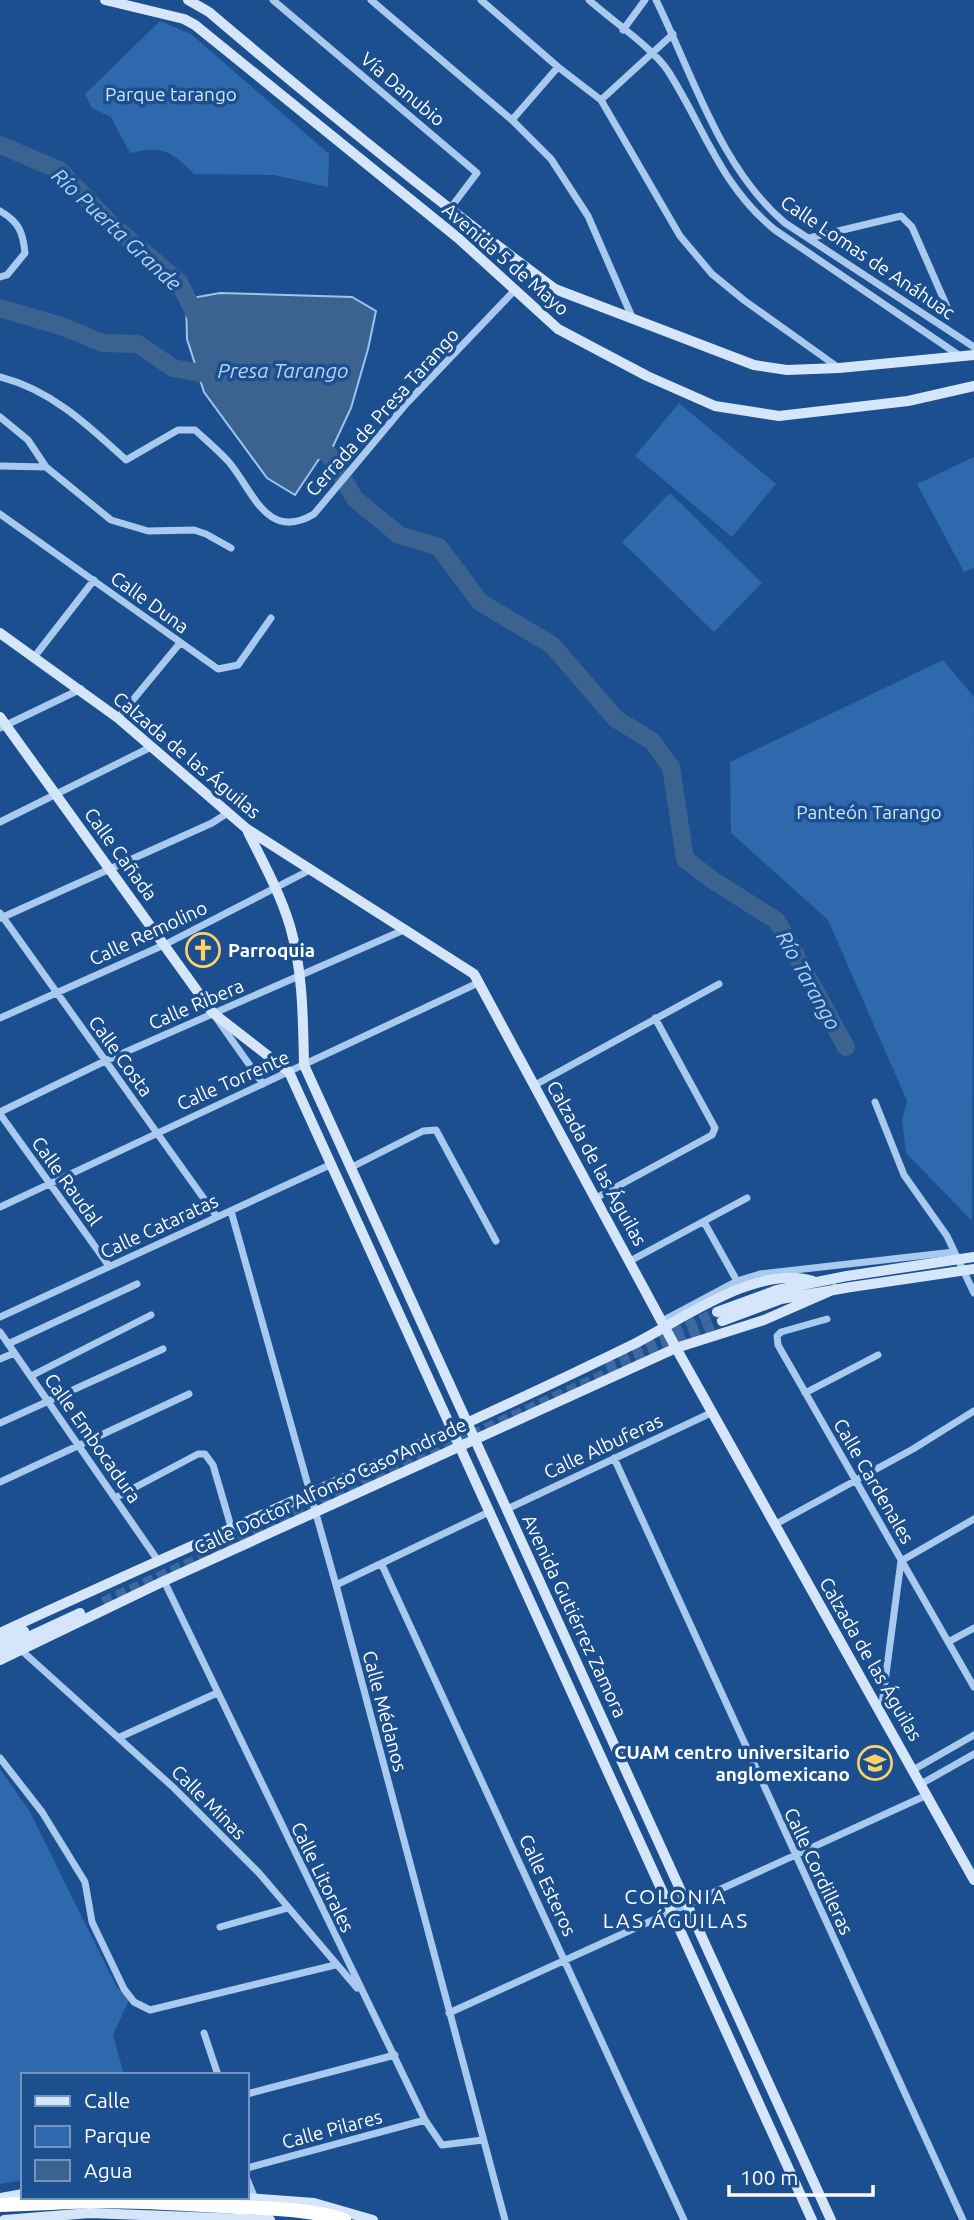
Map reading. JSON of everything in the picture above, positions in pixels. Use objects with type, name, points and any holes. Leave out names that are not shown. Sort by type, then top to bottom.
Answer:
[{"type":"highway","points":[[0,2205],[152,2202],[317,2214],[344,2220]]},
{"type":"main road","name":"Avenida 5 de Mayo","points":[[106,0],[184,19],[195,25],[458,238],[558,329],[715,406],[779,416],[814,414],[908,401],[974,386]]},
{"type":"main road","name":"Avenida 5 de Mayo","points":[[188,0],[209,12],[353,135],[449,210],[555,289],[584,303],[632,317],[754,365],[787,370],[974,356]]},
{"type":"main road","name":"Calzada de las Águilas","points":[[0,633],[118,718],[226,814],[308,871],[461,963],[480,982],[676,1348],[974,1880]]},
{"type":"main road","name":"Calle Cañada","points":[[2,723],[58,795],[213,1013],[289,1072]]},
{"type":"main road","points":[[247,829],[276,888],[290,927],[300,976],[304,1065]]},
{"type":"main road","name":"Avenida Gutiérrez Zamora","points":[[304,1065],[831,2220]]},
{"type":"main road","name":"Avenida Gutiérrez Zamora","points":[[289,1072],[813,2220]]},
{"type":"main road","points":[[353,1213],[368,1206]]},
{"type":"main road","points":[[974,1257],[849,1281],[835,1289],[781,1299],[719,1317],[813,1281],[849,1281],[974,1269]]},
{"type":"main road","name":"Calle Doctor Alfonso Caso Andrade","points":[[0,1633],[466,1424],[746,1286],[801,1277],[813,1281]]},
{"type":"main road","name":"Calle Doctor Alfonso Caso Andrade","points":[[0,1660],[164,1581],[676,1348],[764,1320],[835,1289]]},
{"type":"main road","points":[[0,1641],[101,1600],[0,1650]]},
{"type":"main road","points":[[0,2198],[21,2194]]},
{"type":"main road","points":[[248,2198],[314,2203],[373,2220]]},
{"type":"main road","points":[[240,2199],[248,2206],[245,2219]]},
{"type":"main road","points":[[4,2220],[90,2214],[270,2220]]},
{"type":"street","name":"Vía Danubio","points":[[273,0],[477,173],[449,210]]},
{"type":"street","points":[[371,0],[512,120],[568,180],[588,216],[632,317]]},
{"type":"street","points":[[481,0],[558,67],[601,100],[680,236],[712,274],[839,368]]},
{"type":"street","name":"Calle Lomas de Anáhuac","points":[[589,0],[668,70],[716,160],[750,210],[775,230],[962,357]]},
{"type":"street","points":[[623,30],[645,0]]},
{"type":"street","name":"Calle Lomas de Anáhuac","points":[[656,0],[703,101],[748,183],[762,203],[809,238],[974,347]]},
{"type":"street","points":[[601,100],[673,34]]},
{"type":"street","points":[[512,120],[558,67]]},
{"type":"street","points":[[0,211],[14,219],[23,232],[24,253],[7,275],[0,276]]},
{"type":"street","points":[[809,238],[901,216],[912,227],[948,309]]},
{"type":"street","name":"Cerrada de Presa Tarango","points":[[0,377],[18,382],[78,415],[126,460],[178,430],[195,430],[227,460],[257,507],[265,513],[293,522],[303,520],[320,506],[406,404],[514,291]]},
{"type":"street","points":[[0,417],[28,440],[46,467],[111,520],[148,531],[194,530],[231,548]]},
{"type":"street","points":[[0,466],[46,467]]},
{"type":"street","name":"Calle Duna","points":[[0,514],[218,669],[232,668],[243,659],[271,618]]},
{"type":"street","points":[[35,656],[94,580]]},
{"type":"street","points":[[118,718],[180,643]]},
{"type":"street","points":[[2,723],[81,689]]},
{"type":"street","points":[[0,822],[151,747]]},
{"type":"street","points":[[1,916],[212,823],[226,814]]},
{"type":"street","name":"Calle Remolino","points":[[0,1018],[166,944],[308,871]]},
{"type":"street","name":"Calle Costa","points":[[1,916],[217,1217]]},
{"type":"street","name":"Calle Ribera","points":[[0,1113],[105,1061],[406,929]]},
{"type":"street","name":"Calle Torrente","points":[[0,1208],[480,982]]},
{"type":"street","points":[[535,1085],[719,984]]},
{"type":"street","name":"Calle Cañada","points":[[213,1013],[262,1084]]},
{"type":"street","points":[[596,1198],[712,1135],[715,1128],[655,1018]]},
{"type":"street","points":[[875,1101],[904,1175],[947,1236],[974,1293]]},
{"type":"street","name":"Calle Raudal","points":[[0,1113],[109,1266]]},
{"type":"street","points":[[352,1167],[423,1131],[436,1130],[496,1241]]},
{"type":"street","name":"Calle Cataratas","points":[[0,1317],[332,1164]]},
{"type":"street","points":[[630,1261],[747,1198]]},
{"type":"street","name":"Calle Médanos","points":[[232,1210],[316,1511],[505,2220]]},
{"type":"street","points":[[704,1222],[737,1281]]},
{"type":"street","points":[[664,1325],[737,1281],[780,1271],[954,1252]]},
{"type":"street","points":[[8,1344],[136,1283]]},
{"type":"street","points":[[31,1376],[151,1315]]},
{"type":"street","name":"Calle Cardenales","points":[[827,1319],[777,1336],[778,1345],[974,1686]]},
{"type":"street","name":"Calle Embocadura","points":[[0,1332],[160,1563]]},
{"type":"street","points":[[0,1423],[163,1349]]},
{"type":"street","points":[[0,1359],[14,1353]]},
{"type":"street","points":[[806,1392],[878,1355]]},
{"type":"street","points":[[0,1482],[189,1394]]},
{"type":"street","points":[[774,1525],[974,1411]]},
{"type":"street","name":"Calle Albuferas","points":[[506,1508],[713,1412]]},
{"type":"street","points":[[115,1499],[198,1454],[205,1454],[213,1465],[232,1530]]},
{"type":"street","name":"Calle Cordilleras","points":[[614,1458],[963,2220]]},
{"type":"street","points":[[336,1586],[489,1512]]},
{"type":"street","points":[[881,1713],[901,1561],[974,1519]]},
{"type":"street","name":"Calle Esteros","points":[[382,1565],[684,2220]]},
{"type":"street","name":"Calle Litorales","points":[[164,1581],[360,1991],[395,2055],[425,2120],[442,2145],[483,2140]]},
{"type":"street","points":[[948,1642],[974,1628]]},
{"type":"street","name":"Calle Minas","points":[[21,1650],[120,1737],[249,1864],[360,1991]]},
{"type":"street","points":[[120,1737],[217,1693]]},
{"type":"street","points":[[913,1770],[974,1735]]},
{"type":"street","points":[[921,1784],[974,1754]]},
{"type":"street","points":[[0,1758],[42,1812],[85,1882],[99,1939],[124,1989],[142,2008],[150,2010],[335,1965]]},
{"type":"street","points":[[449,2013],[927,1796]]},
{"type":"street","points":[[220,1927],[288,1908]]},
{"type":"street","points":[[204,2033],[217,2073]]},
{"type":"street","points":[[248,2094],[395,2055]]},
{"type":"street","name":"Calle Pilares","points":[[248,2168],[425,2120]]},
{"type":"street","points":[[245,2219],[257,2210],[256,2199],[248,2181]]},
{"type":"green space","name":"Parque tarango","points":[[160,21],[191,34],[329,154],[328,187],[274,175],[194,174],[165,152],[150,150],[130,153],[111,117],[92,108],[85,94]]},
{"type":"green space","points":[[679,403],[776,484],[732,537],[635,456]]},
{"type":"green space","points":[[974,457],[974,568],[964,572],[917,484]]},
{"type":"green space","points":[[670,493],[762,583],[714,632],[622,542]]},
{"type":"green space","name":"Panteón Tarango","points":[[943,660],[974,697],[972,1221],[906,1153],[902,1120],[907,1101],[828,920],[731,833],[730,762]]},
{"type":"green space","points":[[0,1769],[30,1812],[116,1986],[129,2000],[113,2035],[123,2073],[21,2073],[21,2180],[0,2184]]},
{"type":"water","name":"Presa Tarango","points":[[220,293],[352,297],[376,311],[351,408],[329,455],[319,459],[295,495],[267,478],[204,392],[187,339],[186,299]]},
{"type":"waterway","name":"Río Puerta Grande","points":[[0,145],[59,170],[111,224],[179,282],[197,318]]},
{"type":"waterway","points":[[0,308],[64,327],[102,343],[138,344],[173,368],[223,377]]},
{"type":"waterway","name":"Río Tarango","points":[[312,443],[329,455],[355,499],[399,535],[439,547],[480,602],[552,645],[616,719],[652,741],[671,767],[685,859],[777,921],[846,1047]]},
{"type":"tunnel","points":[[605,1364],[717,1312]]},
{"type":"tunnel","points":[[103,1602],[722,1321]]},
{"type":"tunnel","points":[[236,1534],[345,1483]]},
{"type":"place","name":"Parroquia","points":[[203,950]]},
{"type":"place","name":"CUAM centro universitario anglomexicano","points":[[875,1763]]},
{"type":"district","name":"COLONIA LAS ÁGUILAS","points":[[676,1908]]}]
